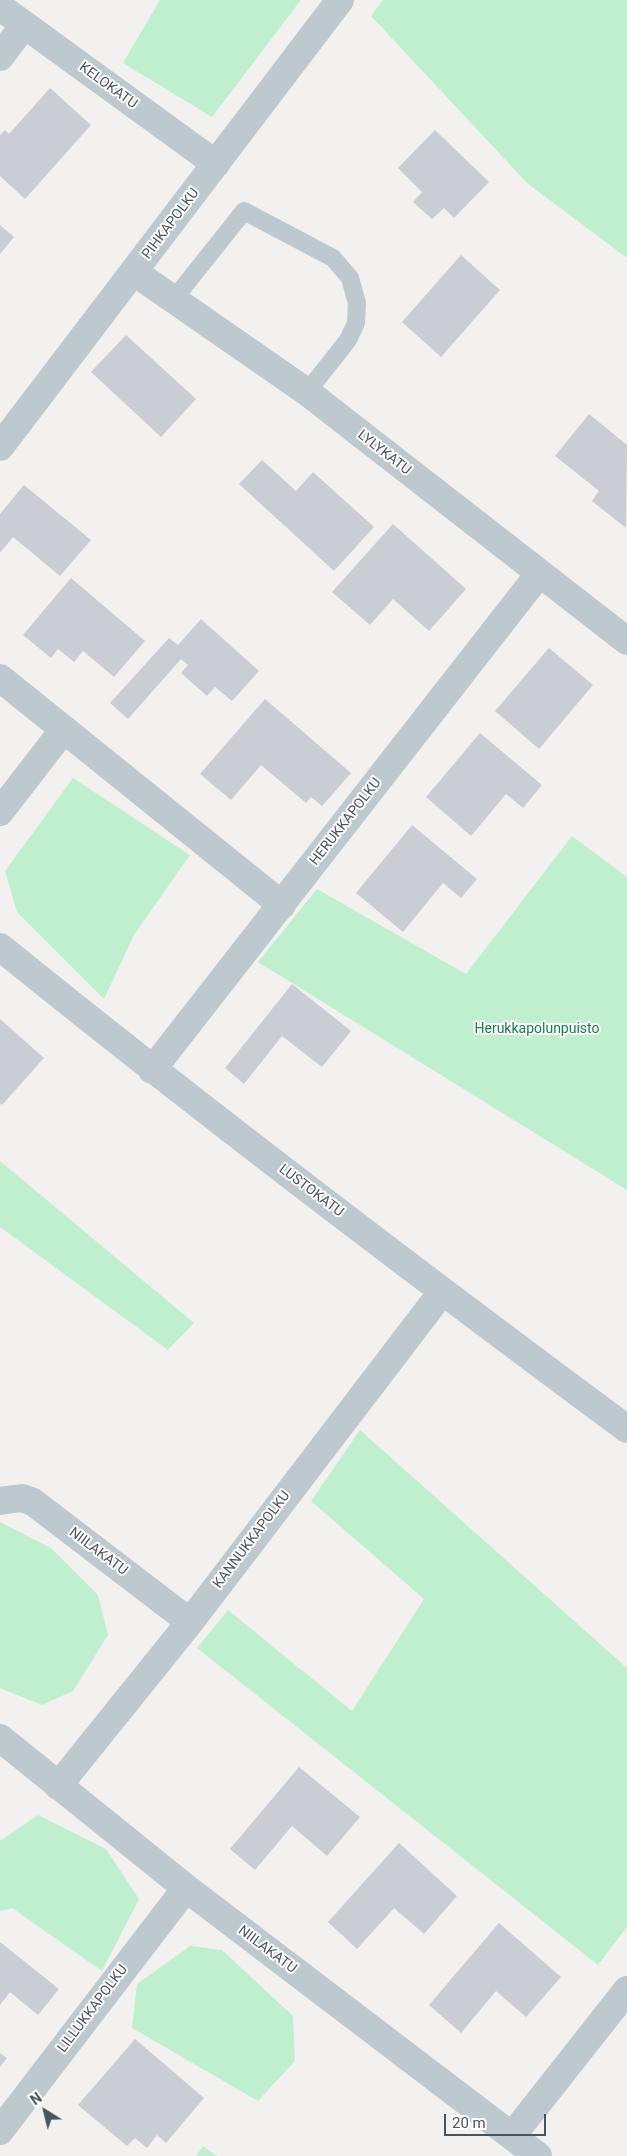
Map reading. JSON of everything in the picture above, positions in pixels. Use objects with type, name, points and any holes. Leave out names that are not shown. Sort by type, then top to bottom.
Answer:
[{"type":"street","name":"PIHKAPOLKU","points":[[0,447],[340,0]]},
{"type":"street","name":"KELOKATU","points":[[0,7],[216,164]]},
{"type":"street","points":[[0,57],[24,25]]},
{"type":"street","name":"LYLYKATU","points":[[134,272],[306,392],[627,641]]},
{"type":"street","name":"HERUKKAPOLKU","points":[[152,1070],[539,574]]},
{"type":"street","points":[[0,678],[282,905]]},
{"type":"street","points":[[0,812],[64,729]]},
{"type":"street","name":"LUSTOKATU","points":[[0,947],[152,1070],[442,1292],[627,1429]]},
{"type":"street","name":"KANNUKKAPOLKU","points":[[58,1786],[190,1622],[442,1292]]},
{"type":"street","name":"NIILAKATU","points":[[0,1501],[22,1498],[33,1502],[190,1622]]},
{"type":"street","name":"NIILAKATU","points":[[0,1738],[186,1888],[538,2156]]},
{"type":"street","name":"LILLUKKAPOLKU","points":[[0,2131],[186,1888]]},
{"type":"street","points":[[512,2136],[627,1990]]},
{"type":"lane","points":[[174,299],[244,211],[334,258],[350,278],[357,303],[356,323],[348,340],[306,392]]},
{"type":"green space","points":[[160,0],[301,0],[212,117],[123,63]]},
{"type":"green space","points":[[383,0],[627,0],[627,258],[528,184],[371,16]]},
{"type":"green space","points":[[73,778],[190,855],[134,935],[104,999],[17,912],[5,871]]},
{"type":"green space","name":"Herukkapolunpuisto","points":[[572,836],[627,877],[627,1190],[258,962],[317,889],[466,974]]},
{"type":"green space","points":[[0,1161],[194,1323],[168,1350],[0,1227]]},
{"type":"green space","points":[[360,1430],[627,1668],[627,1927],[598,1965],[197,1648],[228,1610],[352,1711],[424,1599],[311,1501]]},
{"type":"green space","points":[[0,1522],[51,1548],[98,1595],[108,1635],[73,1691],[42,1705],[0,1688]]},
{"type":"green space","points":[[38,1815],[106,1849],[139,1899],[102,1971],[12,1908],[0,1911],[0,1841]]},
{"type":"green space","points":[[190,1946],[222,1950],[293,2016],[295,2061],[258,2101],[132,2028],[137,1984]]},
{"type":"green space","points":[[203,2146],[217,2156],[196,2156]]},
{"type":"building","points":[[50,88],[91,125],[25,199],[0,176],[0,135],[5,130],[9,134]]},
{"type":"building","points":[[435,130],[489,182],[454,218],[444,208],[432,219],[413,202],[422,192],[398,168]]},
{"type":"building","points":[[0,225],[14,237],[0,254]]},
{"type":"building","points":[[461,255],[500,290],[441,357],[402,322]]},
{"type":"building","points":[[126,335],[196,399],[161,437],[91,372]]},
{"type":"building","points":[[589,414],[627,445],[626,528],[592,501],[599,491],[555,456]]},
{"type":"building","points":[[262,460],[296,491],[313,472],[374,527],[334,571],[239,484]]},
{"type":"building","points":[[24,485],[91,540],[60,576],[13,537],[0,553],[0,514]]},
{"type":"building","points":[[393,524],[466,589],[429,631],[393,599],[370,625],[332,592]]},
{"type":"building","points":[[71,578],[145,641],[114,677],[83,651],[74,662],[58,649],[51,658],[23,635]]},
{"type":"building","points":[[201,619],[259,671],[232,701],[215,687],[207,696],[181,673],[188,665],[181,659],[128,719],[110,703],[169,638],[178,645]]},
{"type":"building","points":[[549,648],[593,685],[539,749],[495,711]]},
{"type":"building","points":[[265,699],[351,773],[322,806],[311,797],[306,803],[261,765],[231,800],[200,774]]},
{"type":"building","points":[[480,733],[542,785],[523,808],[506,794],[471,836],[426,797]]},
{"type":"building","points":[[412,825],[477,879],[461,898],[443,883],[403,932],[356,893]]},
{"type":"building","points":[[292,984],[351,1031],[322,1067],[282,1036],[244,1084],[225,1068]]},
{"type":"building","points":[[0,1019],[44,1058],[2,1105],[0,1103]]},
{"type":"building","points":[[299,1767],[360,1817],[327,1856],[292,1826],[255,1870],[230,1849]]},
{"type":"building","points":[[399,1843],[457,1896],[424,1934],[394,1908],[357,1949],[328,1922]]},
{"type":"building","points":[[499,1923],[561,1977],[526,2017],[496,1991],[461,2033],[429,2005]]},
{"type":"building","points":[[0,1942],[59,1989],[38,2015],[10,1992],[0,2005]]},
{"type":"building","points":[[135,2039],[204,2098],[166,2143],[157,2135],[147,2148],[135,2138],[127,2146],[78,2105]]},
{"type":"building","points":[[0,2053],[7,2058],[0,2067]]}]
